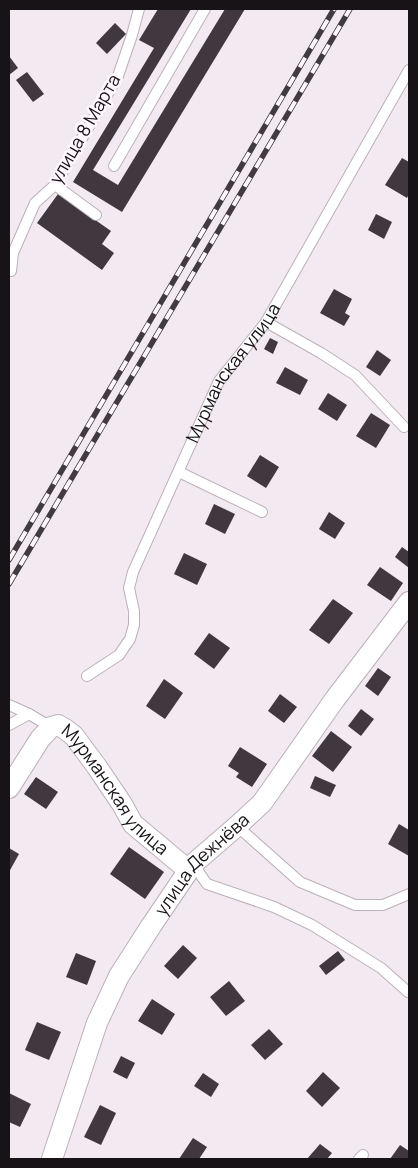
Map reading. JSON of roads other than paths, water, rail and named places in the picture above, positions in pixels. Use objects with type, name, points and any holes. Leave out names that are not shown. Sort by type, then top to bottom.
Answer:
[{"type":"street","name":"улица Дежнёва","points":[[52,1159],[97,1023],[119,976],[150,926],[190,867],[262,803],[335,699],[409,602]]},
{"type":"street","name":"Мурманская улица","points":[[9,788],[40,739],[51,727],[58,725],[74,736],[97,766],[133,824],[190,867]]},
{"type":"lane","name":"улица 8 Марта","points":[[11,272],[12,253],[35,203],[56,185],[118,76],[139,9]]},
{"type":"lane","points":[[114,166],[205,9]]},
{"type":"lane","name":"Мурманская улица","points":[[87,676],[119,655],[130,639],[134,625],[134,611],[129,588],[133,572],[219,380],[266,322],[409,70]]},
{"type":"lane","points":[[56,185],[96,215]]},
{"type":"lane","points":[[266,322],[321,353],[355,376],[404,427]]},
{"type":"lane","points":[[179,472],[262,512]]},
{"type":"lane","points":[[9,705],[51,727]]},
{"type":"lane","points":[[9,724],[29,714]]},
{"type":"lane","points":[[237,826],[300,882],[355,905],[383,905],[409,894]]},
{"type":"lane","points":[[190,867],[207,884],[274,906],[312,925],[381,968],[408,992]]},
{"type":"railway","points":[[9,560],[334,9]]},
{"type":"railway","points":[[9,584],[350,9]]}]
